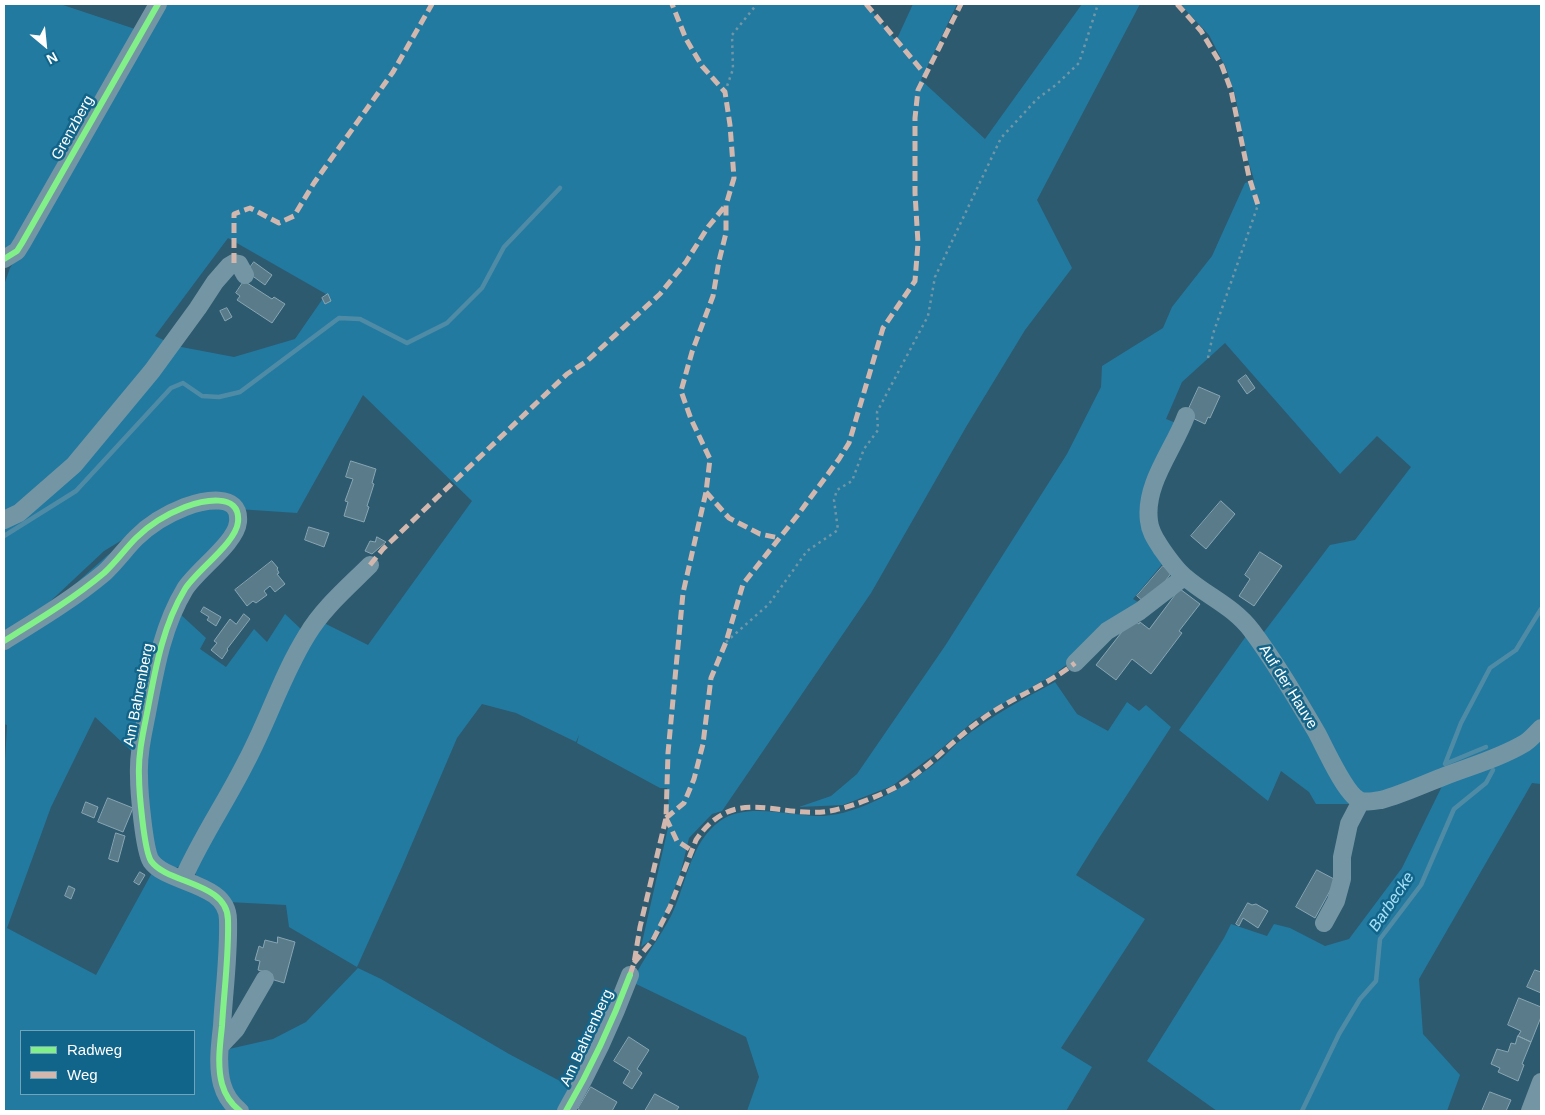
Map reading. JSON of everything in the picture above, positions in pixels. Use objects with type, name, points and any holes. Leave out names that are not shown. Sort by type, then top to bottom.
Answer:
[{"type":"street","name":"Grenzberg","points":[[4,259],[17,251],[22,243],[162,4]]},
{"type":"street","points":[[4,520],[19,512],[74,465],[152,371],[215,282],[229,266],[234,263],[239,264],[245,275]]},
{"type":"street","name":"Auf der Hauve","points":[[1186,416],[1155,483],[1150,501],[1148,521],[1156,540],[1184,577],[1240,616],[1252,631],[1296,698],[1346,787],[1354,797],[1361,801]]},
{"type":"street","name":"Am Bahrenberg","points":[[4,641],[47,615],[102,575],[137,537],[160,519],[174,511],[204,501],[222,500],[233,506],[238,522],[232,536],[190,582],[174,607],[157,661],[143,732],[138,772],[146,848],[151,861],[156,866],[212,893],[222,903],[228,913],[220,1046],[220,1077],[229,1100],[240,1111]]},
{"type":"street","points":[[183,879],[194,854],[248,759],[306,635],[321,615],[370,565]]},
{"type":"street","points":[[1075,663],[1107,631],[1140,611],[1184,577]]},
{"type":"street","points":[[1324,923],[1336,901],[1342,880],[1342,857],[1348,824],[1361,801],[1381,800],[1494,758],[1526,742],[1541,728]]},
{"type":"street","name":"Am Bahrenberg","points":[[566,1111],[588,1073],[618,1007],[630,975]]},
{"type":"street","points":[[220,1046],[229,1039],[236,1029],[265,979]]},
{"type":"street","points":[[1530,1111],[1541,1082]]},
{"type":"path","points":[[725,92],[733,69],[732,35],[757,4]]},
{"type":"path","points":[[726,642],[768,604],[807,551],[838,530],[834,500],[837,490],[852,481],[864,449],[878,430],[877,412],[928,316],[935,277],[1001,138],[1037,99],[1057,84],[1079,63],[1098,4]]},
{"type":"path","points":[[1208,358],[1214,334],[1258,205]]},
{"type":"shaded area","points":[[4,4],[60,4],[135,29],[72,153],[4,256]]},
{"type":"shaded area","points":[[162,4],[866,4],[896,41],[913,4],[957,4],[921,80],[985,139],[1082,4],[1140,4],[1037,200],[1072,268],[1025,330],[966,427],[871,593],[722,811],[712,814],[689,838],[681,871],[657,935],[641,947],[670,819],[667,788],[660,788],[577,743],[579,735],[576,742],[516,713],[482,704],[457,738],[357,967],[289,927],[286,905],[228,902],[198,880],[193,868],[320,621],[368,645],[472,501],[363,395],[297,513],[238,509],[230,502],[155,520],[104,551],[41,610],[4,640],[4,285],[10,268],[58,192]],"holes":[[[228,238],[326,294],[295,339],[234,357],[176,346],[155,336]]]},
{"type":"shaded area","points":[[1180,4],[1541,4],[1541,722],[1525,740],[1401,791],[1361,795],[1261,636],[1330,545],[1355,540],[1411,467],[1377,436],[1340,474],[1225,343],[1182,382],[1166,419],[1181,425],[1146,501],[1164,562],[1133,599],[1141,604],[1053,675],[976,719],[935,754],[892,786],[843,805],[799,807],[831,796],[857,774],[945,646],[1067,454],[1101,387],[1102,366],[1163,328],[1172,307],[1212,256],[1245,183],[1254,180],[1247,157],[1235,95],[1226,68],[1209,35]]},
{"type":"shaded area","points":[[197,502],[231,508],[232,530],[186,583],[138,757],[95,717],[51,807],[7,928],[96,975],[153,871],[192,886],[223,914],[216,1076],[233,1111],[4,1111],[4,779],[7,725],[4,724],[4,647],[109,554]]},
{"type":"shaded area","points":[[179,613],[206,638],[200,649],[226,667],[254,629],[267,642],[285,614],[304,632],[269,707],[183,865],[173,869],[162,866],[149,835],[145,797],[148,726]]},
{"type":"shaded area","points":[[1249,632],[1355,804],[1316,804],[1309,792],[1281,771],[1268,801],[1179,730]]},
{"type":"shaded area","points":[[1055,682],[1077,714],[1108,731],[1127,702],[1139,711],[1146,705],[1171,727],[1076,875],[1145,919],[1061,1048],[1092,1067],[1066,1111],[747,1111],[759,1077],[746,1037],[632,982],[672,914],[690,864],[702,840],[720,821],[731,815],[743,812],[770,811],[824,816],[844,813],[859,808],[885,796],[921,774],[942,758],[958,742],[983,724]]},
{"type":"shaded area","points":[[1541,737],[1541,784],[1532,783],[1419,979],[1423,1034],[1460,1075],[1447,1111],[1217,1111],[1147,1061],[1231,924],[1267,936],[1274,924],[1290,928],[1325,946],[1349,939],[1402,868],[1445,780]]},
{"type":"shaded area","points":[[358,968],[381,979],[509,1054],[575,1089],[562,1111],[247,1111],[240,1106],[227,1077],[229,1049],[273,1039],[306,1022]]},
{"type":"building","points":[[254,262],[272,275],[265,285],[247,272]]},
{"type":"building","points":[[244,281],[272,299],[274,297],[285,304],[272,323],[237,300],[240,296],[236,293]]},
{"type":"building","points":[[328,294],[331,301],[325,304],[322,298]]},
{"type":"building","points":[[227,308],[232,317],[225,321],[220,311]]},
{"type":"building","points":[[1246,375],[1255,388],[1247,394],[1238,381]]},
{"type":"building","points":[[1199,387],[1220,396],[1210,418],[1208,417],[1205,424],[1186,415]]},
{"type":"building","points":[[351,461],[376,469],[372,483],[374,484],[367,506],[369,507],[364,522],[344,516],[348,502],[345,501],[353,479],[346,477]]},
{"type":"building","points":[[1221,501],[1235,514],[1206,549],[1191,536]]},
{"type":"building","points":[[309,527],[329,533],[324,547],[305,540]]},
{"type":"building","points":[[377,537],[386,542],[372,554],[365,551],[370,541],[375,542]]},
{"type":"building","points":[[1260,552],[1282,566],[1254,606],[1239,596],[1250,579],[1245,575]]},
{"type":"building","points":[[272,561],[278,568],[279,573],[277,574],[285,584],[275,592],[270,586],[264,591],[267,595],[256,603],[253,601],[247,606],[235,590]]},
{"type":"building","points":[[1163,566],[1172,572],[1154,596],[1145,603],[1137,596]]},
{"type":"building","points":[[1180,589],[1200,604],[1179,631],[1182,633],[1151,674],[1132,659],[1116,680],[1096,665],[1132,619],[1149,629]]},
{"type":"building","points":[[204,607],[221,617],[216,626],[207,620],[209,617],[201,612]]},
{"type":"building","points":[[244,614],[250,619],[227,649],[222,659],[211,650],[217,643],[214,641],[230,619],[236,624]]},
{"type":"building","points":[[108,798],[133,808],[123,832],[98,822]]},
{"type":"building","points":[[86,802],[98,807],[94,818],[82,813]]},
{"type":"building","points":[[116,833],[125,836],[118,862],[109,859]]},
{"type":"building","points":[[1317,870],[1336,880],[1315,918],[1296,907]]},
{"type":"building","points":[[140,872],[145,875],[139,885],[134,882]]},
{"type":"building","points":[[69,886],[75,889],[71,899],[65,896]]},
{"type":"building","points":[[1248,903],[1256,904],[1268,911],[1258,928],[1243,918],[1239,926],[1236,924]]},
{"type":"building","points":[[278,937],[295,942],[284,983],[271,979],[272,974],[258,970],[260,961],[255,960],[259,946],[263,948],[265,940],[277,943]]},
{"type":"building","points":[[1535,970],[1541,972],[1541,993],[1527,987]]},
{"type":"building","points":[[1519,998],[1541,1007],[1541,1017],[1531,1042],[1518,1036],[1521,1031],[1508,1025]]},
{"type":"building","points":[[1518,1036],[1531,1042],[1522,1064],[1524,1065],[1518,1081],[1498,1072],[1500,1068],[1491,1064],[1497,1049],[1508,1052],[1511,1043],[1515,1044]]},
{"type":"building","points":[[629,1037],[649,1050],[637,1069],[642,1073],[632,1089],[623,1083],[630,1071],[614,1061]]},
{"type":"building","points":[[591,1087],[617,1102],[612,1111],[581,1111],[578,1109]]},
{"type":"building","points":[[1490,1092],[1511,1100],[1506,1111],[1482,1111]]},
{"type":"building","points":[[655,1094],[679,1107],[676,1111],[645,1111]]},
{"type":"waterway","points":[[4,536],[76,491],[171,388],[183,383],[202,396],[219,397],[240,392],[339,318],[360,319],[407,343],[447,323],[482,288],[504,247],[560,188]]},
{"type":"waterway","name":"Barbecke","points":[[1486,747],[1445,764],[1461,723],[1490,668],[1516,650],[1541,609]]},
{"type":"waterway","name":"Barbecke","points":[[1302,1111],[1339,1034],[1360,999],[1376,981],[1380,939],[1421,885],[1454,809],[1486,783],[1493,770]]},
{"type":"marked path","points":[[234,263],[234,214],[250,208],[279,223],[294,216],[314,183],[393,72],[432,4]]},
{"type":"marked path","points":[[630,975],[666,818],[668,753],[683,593],[706,492],[710,459],[691,419],[681,391],[692,352],[713,296],[726,233],[726,205],[734,178],[730,125],[725,92],[702,66],[686,39],[672,4]]},
{"type":"marked path","points":[[866,4],[924,73]]},
{"type":"marked path","points":[[666,818],[684,803],[694,779],[703,744],[711,678],[726,642],[743,584],[797,516],[849,443],[883,328],[915,281],[918,243],[915,193],[915,118],[918,90],[961,4]]},
{"type":"marked path","points":[[1177,4],[1201,31],[1222,66],[1231,90],[1249,177],[1258,205]]},
{"type":"marked path","points":[[370,565],[383,549],[567,374],[587,361],[660,294],[686,262],[708,227],[726,205]]},
{"type":"marked path","points":[[706,492],[729,518],[760,534],[779,538]]},
{"type":"marked path","points":[[634,963],[653,940],[670,907],[696,840],[711,822],[727,812],[744,808],[761,807],[815,812],[835,810],[883,793],[919,772],[983,719],[1004,705],[1056,677],[1075,663]]},
{"type":"marked path","points":[[666,818],[677,841],[691,850]]},
{"type":"cycle path","points":[[4,259],[17,251],[22,243],[158,4]]},
{"type":"cycle path","points":[[4,641],[92,583],[108,569],[141,533],[165,516],[185,507],[210,501],[227,502],[237,512],[238,522],[231,539],[185,589],[170,618],[153,681],[141,744],[139,768],[142,820],[148,855],[151,861],[159,869],[170,875],[208,891],[218,898],[225,907],[228,920],[228,946],[219,1062],[225,1092],[240,1111]]},
{"type":"cycle path","points":[[566,1111],[601,1045],[630,975]]}]
